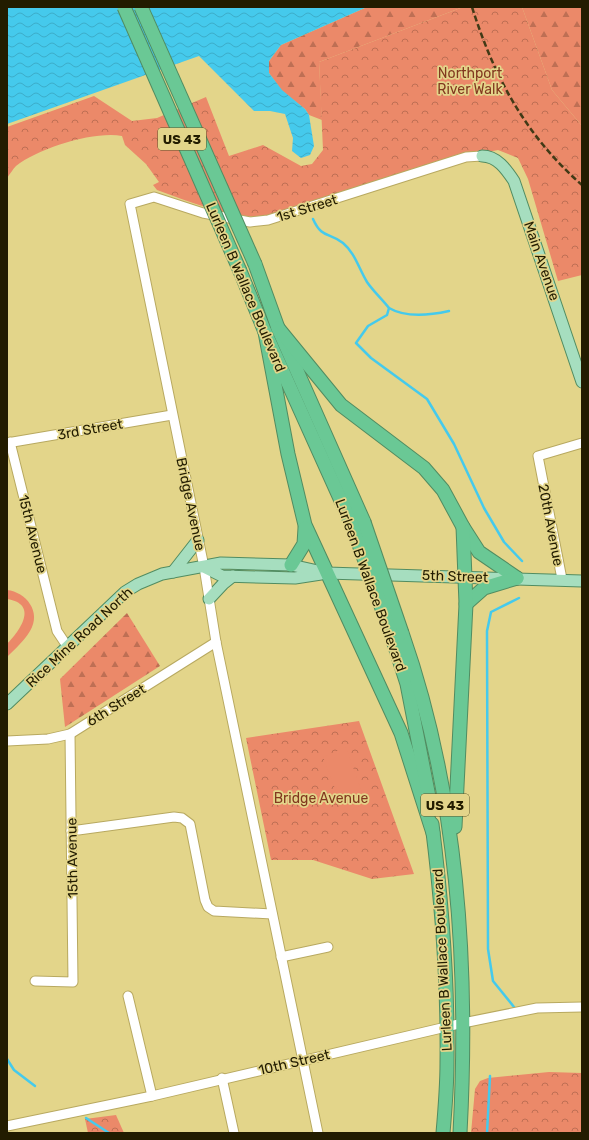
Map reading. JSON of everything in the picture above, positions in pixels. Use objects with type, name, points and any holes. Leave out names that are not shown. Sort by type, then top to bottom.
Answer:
[{"type":"highway","name":"Lurleen B Wallace Boulevard","points":[[124,7],[240,271],[265,332],[358,523]]},
{"type":"highway","name":"Lurleen B Wallace Boulevard","points":[[141,7],[255,264],[278,328],[358,523],[396,632],[417,676],[430,728],[445,806],[455,873],[461,949],[463,1023],[460,1133]]},
{"type":"highway","points":[[278,328],[341,406],[424,468],[443,490],[463,527],[479,552],[517,578]]},
{"type":"highway","points":[[265,332],[288,454],[305,524],[401,733],[433,833]]},
{"type":"highway","points":[[291,565],[304,544],[305,524]]},
{"type":"highway","points":[[455,873],[455,805],[466,604],[463,527]]},
{"type":"highway","points":[[466,604],[484,588],[517,578]]},
{"type":"highway","name":"Lurleen B Wallace Boulevard","points":[[396,632],[426,778],[442,907],[447,1064],[443,1133]]},
{"type":"main road","name":"Main Avenue","points":[[482,156],[494,158],[502,165],[514,181],[582,382]]},
{"type":"main road","points":[[174,572],[198,540]]},
{"type":"main road","name":"5th Street","points":[[204,568],[221,563],[291,565],[327,572],[562,579],[582,581]]},
{"type":"main road","name":"Rice Mine Road North","points":[[7,704],[125,592],[138,584],[174,572],[204,568]]},
{"type":"main road","name":"5th Street","points":[[204,568],[222,576],[294,578],[327,572]]},
{"type":"main road","points":[[209,599],[233,576]]},
{"type":"street","name":"1st Street","points":[[130,204],[154,197],[203,213],[250,222],[268,220],[466,157],[482,156]]},
{"type":"street","name":"Bridge Avenue","points":[[130,204],[204,568],[216,642],[318,1133]]},
{"type":"street","name":"3rd Street","points":[[9,442],[172,415]]},
{"type":"street","name":"15th Avenue","points":[[9,442],[57,631],[67,646]]},
{"type":"street","name":"20th Avenue","points":[[562,579],[538,456],[582,444]]},
{"type":"street","name":"6th Street","points":[[7,741],[48,739],[70,734],[216,642]]},
{"type":"street","name":"15th Avenue","points":[[35,981],[74,982],[70,734]]},
{"type":"street","points":[[71,831],[163,818],[182,818],[190,824],[204,900],[208,907],[214,911],[272,914]]},
{"type":"street","points":[[281,957],[328,948]]},
{"type":"street","points":[[128,996],[152,1096]]},
{"type":"street","name":"10th Street","points":[[7,1126],[19,1128],[222,1078],[463,1023],[536,1008],[582,1007]]},
{"type":"street","points":[[222,1078],[234,1133]]},
{"type":"green space","points":[[367,7],[463,7],[319,62],[322,120],[309,115],[305,109],[282,91],[269,73],[269,61],[281,45]]},
{"type":"green space","name":"Northport River Walk","points":[[463,7],[522,7],[552,90],[582,126],[582,275],[558,281],[528,179],[518,158],[498,150],[456,158],[272,217],[242,216],[214,210],[157,190],[153,185],[159,182],[146,164],[125,145],[122,136],[97,136],[67,142],[52,147],[26,159],[16,166],[7,178],[7,127],[94,96],[132,121],[157,118],[206,97],[229,156],[263,145],[301,166],[312,164],[323,150],[319,62]]},
{"type":"green space","points":[[522,7],[582,7],[582,126],[552,90]]},
{"type":"green space","points":[[7,590],[26,599],[33,610],[34,617],[33,624],[28,635],[7,657],[7,644],[21,625],[24,618],[24,612],[22,606],[17,602],[7,599]]},
{"type":"green space","points":[[127,613],[160,666],[65,727],[60,679]]},
{"type":"green space","name":"Bridge Avenue","points":[[359,721],[414,874],[372,879],[313,860],[271,860],[246,738]]},
{"type":"green space","points":[[346,747],[366,804],[344,812],[323,757]]},
{"type":"green space","points":[[549,1072],[582,1073],[582,1133],[471,1133],[475,1089],[480,1081],[488,1078]]},
{"type":"green space","points":[[116,1115],[124,1133],[88,1133],[85,1119]]},
{"type":"water","points":[[7,7],[367,7],[281,45],[269,61],[269,73],[282,90],[305,109],[309,115],[314,146],[310,155],[301,158],[292,151],[293,138],[285,114],[270,111],[254,111],[199,56],[7,124]]},
{"type":"waterway","points":[[313,219],[320,230],[343,243],[347,247],[354,256],[367,282],[389,308],[387,315],[368,326],[356,343],[371,358],[427,399],[454,444],[484,508],[504,542],[522,561]]},
{"type":"waterway","points":[[389,308],[403,313],[419,315],[449,311]]},
{"type":"waterway","points":[[514,1007],[493,981],[488,949],[487,631],[491,612],[519,598]]},
{"type":"waterway","points":[[7,1059],[14,1070],[35,1086]]},
{"type":"waterway","points":[[487,1133],[490,1076]]},
{"type":"waterway","points":[[86,1118],[109,1133]]},
{"type":"railway","points":[[472,7],[491,57],[514,104],[528,126],[544,146],[582,185]]}]
